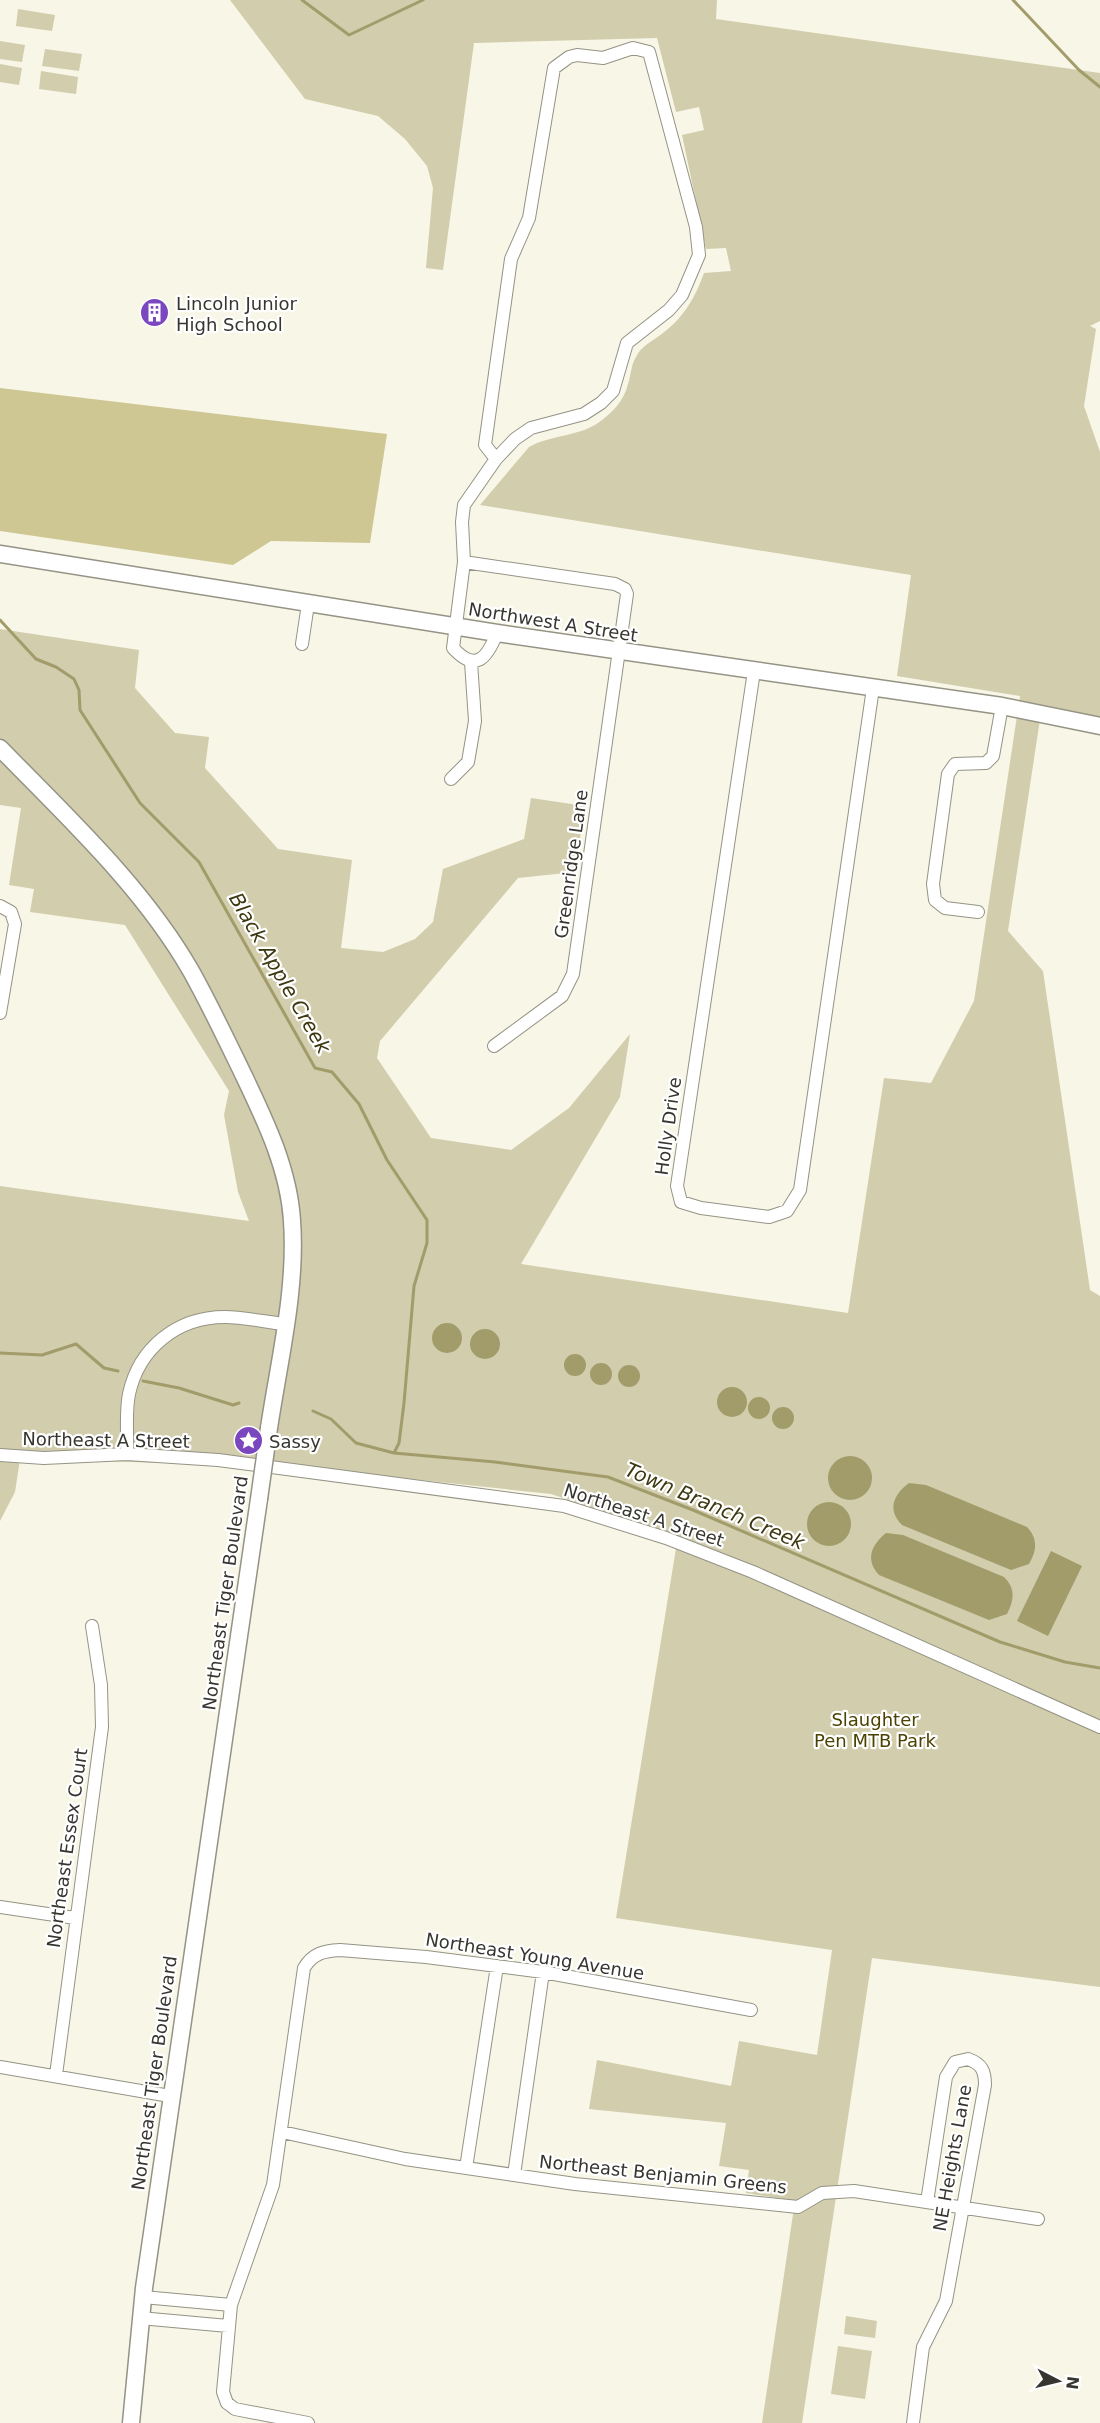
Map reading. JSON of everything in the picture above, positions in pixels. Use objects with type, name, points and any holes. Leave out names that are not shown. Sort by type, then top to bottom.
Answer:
[{"type":"street","points":[[496,459],[485,445],[511,259],[529,218],[554,68],[569,57],[578,55],[603,58],[633,48],[649,52],[696,227],[699,255],[682,296],[669,310],[627,344],[613,391],[601,403],[584,414],[531,428],[496,459],[464,505],[462,522],[464,562],[453,648],[462,658],[471,662],[484,658],[491,649],[497,633]]},
{"type":"street","name":"Northwest A Street","points":[[0,554],[455,627],[1002,706],[1100,726]]},
{"type":"street","name":"Greenridge Lane","points":[[464,562],[621,586],[627,594],[617,651],[618,667],[573,974],[562,996],[494,1046]]},
{"type":"street","points":[[302,644],[308,604]]},
{"type":"street","points":[[450,779],[468,762],[475,721],[471,662]]},
{"type":"street","name":"Holly Drive","points":[[754,671],[677,1186],[681,1202],[701,1208],[769,1217],[787,1211],[800,1190],[873,688]]},
{"type":"street","points":[[978,912],[945,908],[935,900],[933,884],[948,774],[955,764],[986,763],[993,756],[1002,706]]},
{"type":"street","name":"Northeast Tiger Boulevard","points":[[0,748],[84,835],[155,918],[190,970],[272,1137],[285,1176],[292,1220],[292,1259],[284,1324],[170,2096],[140,2318],[131,2423]]},
{"type":"street","points":[[0,1013],[15,924],[5,909]]},
{"type":"street","points":[[127,1454],[129,1393],[139,1366],[164,1336],[193,1322],[225,1317],[284,1324]]},
{"type":"street","name":"Northeast A Street","points":[[0,1455],[44,1458],[127,1454],[229,1461],[564,1506],[666,1538],[753,1572],[1100,1727]]},
{"type":"street","name":"Northeast Essex Court","points":[[56,2075],[102,1727],[101,1685],[92,1626]]},
{"type":"street","points":[[0,1907],[75,1918]]},
{"type":"street","name":"Northeast Young Avenue","points":[[282,2132],[304,1968],[314,1955],[326,1951],[340,1950],[543,1972],[751,2010]]},
{"type":"street","points":[[466,2168],[497,1966]]},
{"type":"street","points":[[514,2175],[543,1972]]},
{"type":"street","name":"NE Heights Lane","points":[[913,2423],[923,2347],[946,2301],[961,2206],[985,2085],[985,2074],[980,2065],[968,2059],[954,2062],[946,2078],[927,2202]]},
{"type":"street","points":[[0,2067],[170,2096]]},
{"type":"street","points":[[282,2132],[268,2204],[231,2305],[223,2392],[227,2403],[246,2414],[308,2423]]},
{"type":"street","name":"Northeast Benjamin Greens","points":[[282,2132],[405,2159],[575,2184],[798,2207],[832,2191],[854,2191],[1038,2219]]},
{"type":"street","points":[[143,2297],[231,2305]]},
{"type":"street","points":[[140,2318],[228,2326]]},
{"type":"green space","name":"Slaughter Pen MTB Park","points":[[230,0],[717,0],[716,19],[1100,73],[1100,321],[1090,326],[1096,329],[1084,406],[1100,452],[1100,718],[1042,706],[1008,931],[1043,971],[1090,1290],[1100,1296],[1100,1987],[872,1958],[802,2423],[762,2423],[795,2201],[746,2193],[749,2170],[719,2166],[726,2123],[589,2109],[597,2060],[731,2086],[739,2041],[817,2055],[832,1950],[616,1918],[678,1536],[551,1494],[298,1467],[98,1461],[98,1448],[90,1454],[21,1453],[15,1492],[0,1521],[0,1186],[249,1221],[238,1192],[224,1115],[229,1091],[125,925],[30,912],[34,889],[9,885],[21,808],[0,805],[0,629],[139,650],[135,688],[175,733],[209,737],[205,768],[278,849],[352,860],[341,948],[383,952],[415,939],[433,922],[443,869],[524,839],[531,798],[585,806],[575,872],[518,878],[380,1041],[377,1058],[431,1138],[511,1150],[569,1108],[630,1034],[620,1097],[521,1264],[848,1313],[884,1078],[931,1083],[974,1001],[1020,696],[897,676],[911,575],[480,505],[529,447],[590,428],[608,415],[624,396],[638,353],[683,314],[693,299],[704,273],[731,271],[726,248],[706,249],[682,135],[704,130],[699,107],[676,112],[657,38],[474,43],[443,270],[426,268],[433,188],[427,166],[405,139],[378,116],[305,99]]},
{"type":"green space","points":[[18,9],[55,15],[52,31],[16,26]]},
{"type":"green space","points":[[0,41],[25,45],[22,62],[0,59]]},
{"type":"green space","points":[[45,49],[82,54],[79,71],[42,66]]},
{"type":"green space","points":[[0,64],[22,68],[19,85],[0,82]]},
{"type":"green space","points":[[41,71],[78,77],[76,94],[39,89]]},
{"type":"green space","points":[[846,2316],[877,2321],[875,2338],[844,2334]]},
{"type":"green space","points":[[838,2346],[872,2351],[865,2399],[831,2394]]},
{"type":"shaded area","points":[[0,388],[387,434],[370,543],[271,541],[233,565],[0,531]]},
{"type":"shaded area","points":[[447,1323],[457,1328],[462,1338],[457,1348],[447,1353],[437,1348],[432,1338],[437,1328]]},
{"type":"shaded area","points":[[485,1329],[495,1334],[500,1344],[495,1354],[485,1359],[475,1354],[470,1344],[475,1334]]},
{"type":"shaded area","points":[[575,1354],[583,1357],[586,1365],[583,1373],[575,1376],[567,1373],[564,1365],[567,1357]]},
{"type":"shaded area","points":[[601,1363],[609,1366],[612,1374],[609,1382],[601,1385],[593,1382],[590,1374],[593,1366]]},
{"type":"shaded area","points":[[629,1365],[637,1368],[640,1376],[637,1384],[629,1387],[621,1384],[618,1376],[621,1368]]},
{"type":"shaded area","points":[[732,1387],[742,1392],[747,1402],[742,1412],[732,1417],[722,1412],[717,1402],[722,1392]]},
{"type":"shaded area","points":[[759,1397],[767,1400],[770,1408],[767,1416],[759,1419],[751,1416],[748,1408],[751,1400]]},
{"type":"shaded area","points":[[783,1407],[791,1410],[794,1418],[791,1426],[783,1429],[775,1426],[772,1418],[775,1410]]},
{"type":"shaded area","points":[[850,1456],[859,1457],[866,1462],[871,1469],[871,1487],[866,1494],[859,1499],[850,1500],[841,1499],[834,1494],[829,1487],[828,1478],[829,1469],[834,1462],[841,1457]]},
{"type":"shaded area","points":[[909,1483],[926,1485],[1027,1527],[1035,1540],[1034,1554],[1029,1564],[1011,1570],[902,1525],[893,1508],[899,1493]]},
{"type":"shaded area","points":[[829,1502],[838,1503],[845,1508],[850,1515],[850,1533],[845,1540],[838,1545],[829,1546],[820,1545],[813,1540],[808,1533],[807,1524],[808,1515],[813,1508],[820,1503]]},
{"type":"shaded area","points":[[886,1533],[903,1535],[1004,1577],[1011,1586],[1013,1595],[1007,1614],[989,1620],[879,1575],[871,1558],[877,1543]]},
{"type":"shaded area","points":[[1051,1551],[1082,1566],[1048,1636],[1017,1621]]},
{"type":"waterway","points":[[302,0],[349,35],[423,0]]},
{"type":"waterway","points":[[1013,0],[1079,70],[1100,87]]},
{"type":"waterway","name":"Black Apple Creek","points":[[0,620],[36,659],[56,667],[74,679],[79,690],[80,710],[140,803],[199,862],[315,1068],[332,1072],[359,1104],[387,1160],[427,1220],[427,1243],[414,1286],[404,1403],[399,1443],[394,1453]]},
{"type":"waterway","name":"Town Branch Creek","points":[[0,1353],[42,1355],[76,1344],[104,1368],[118,1371]]},
{"type":"waterway","name":"Town Branch Creek","points":[[143,1381],[179,1388],[233,1405],[239,1403]]},
{"type":"waterway","name":"Town Branch Creek","points":[[313,1411],[331,1419],[356,1443],[394,1453],[495,1462],[608,1477],[693,1510],[1000,1642],[1065,1662],[1100,1668]]},
{"type":"place","name":"Lincoln Junior High School","points":[[155,313]]},
{"type":"place","name":"Sassy","points":[[248,1441]]}]
